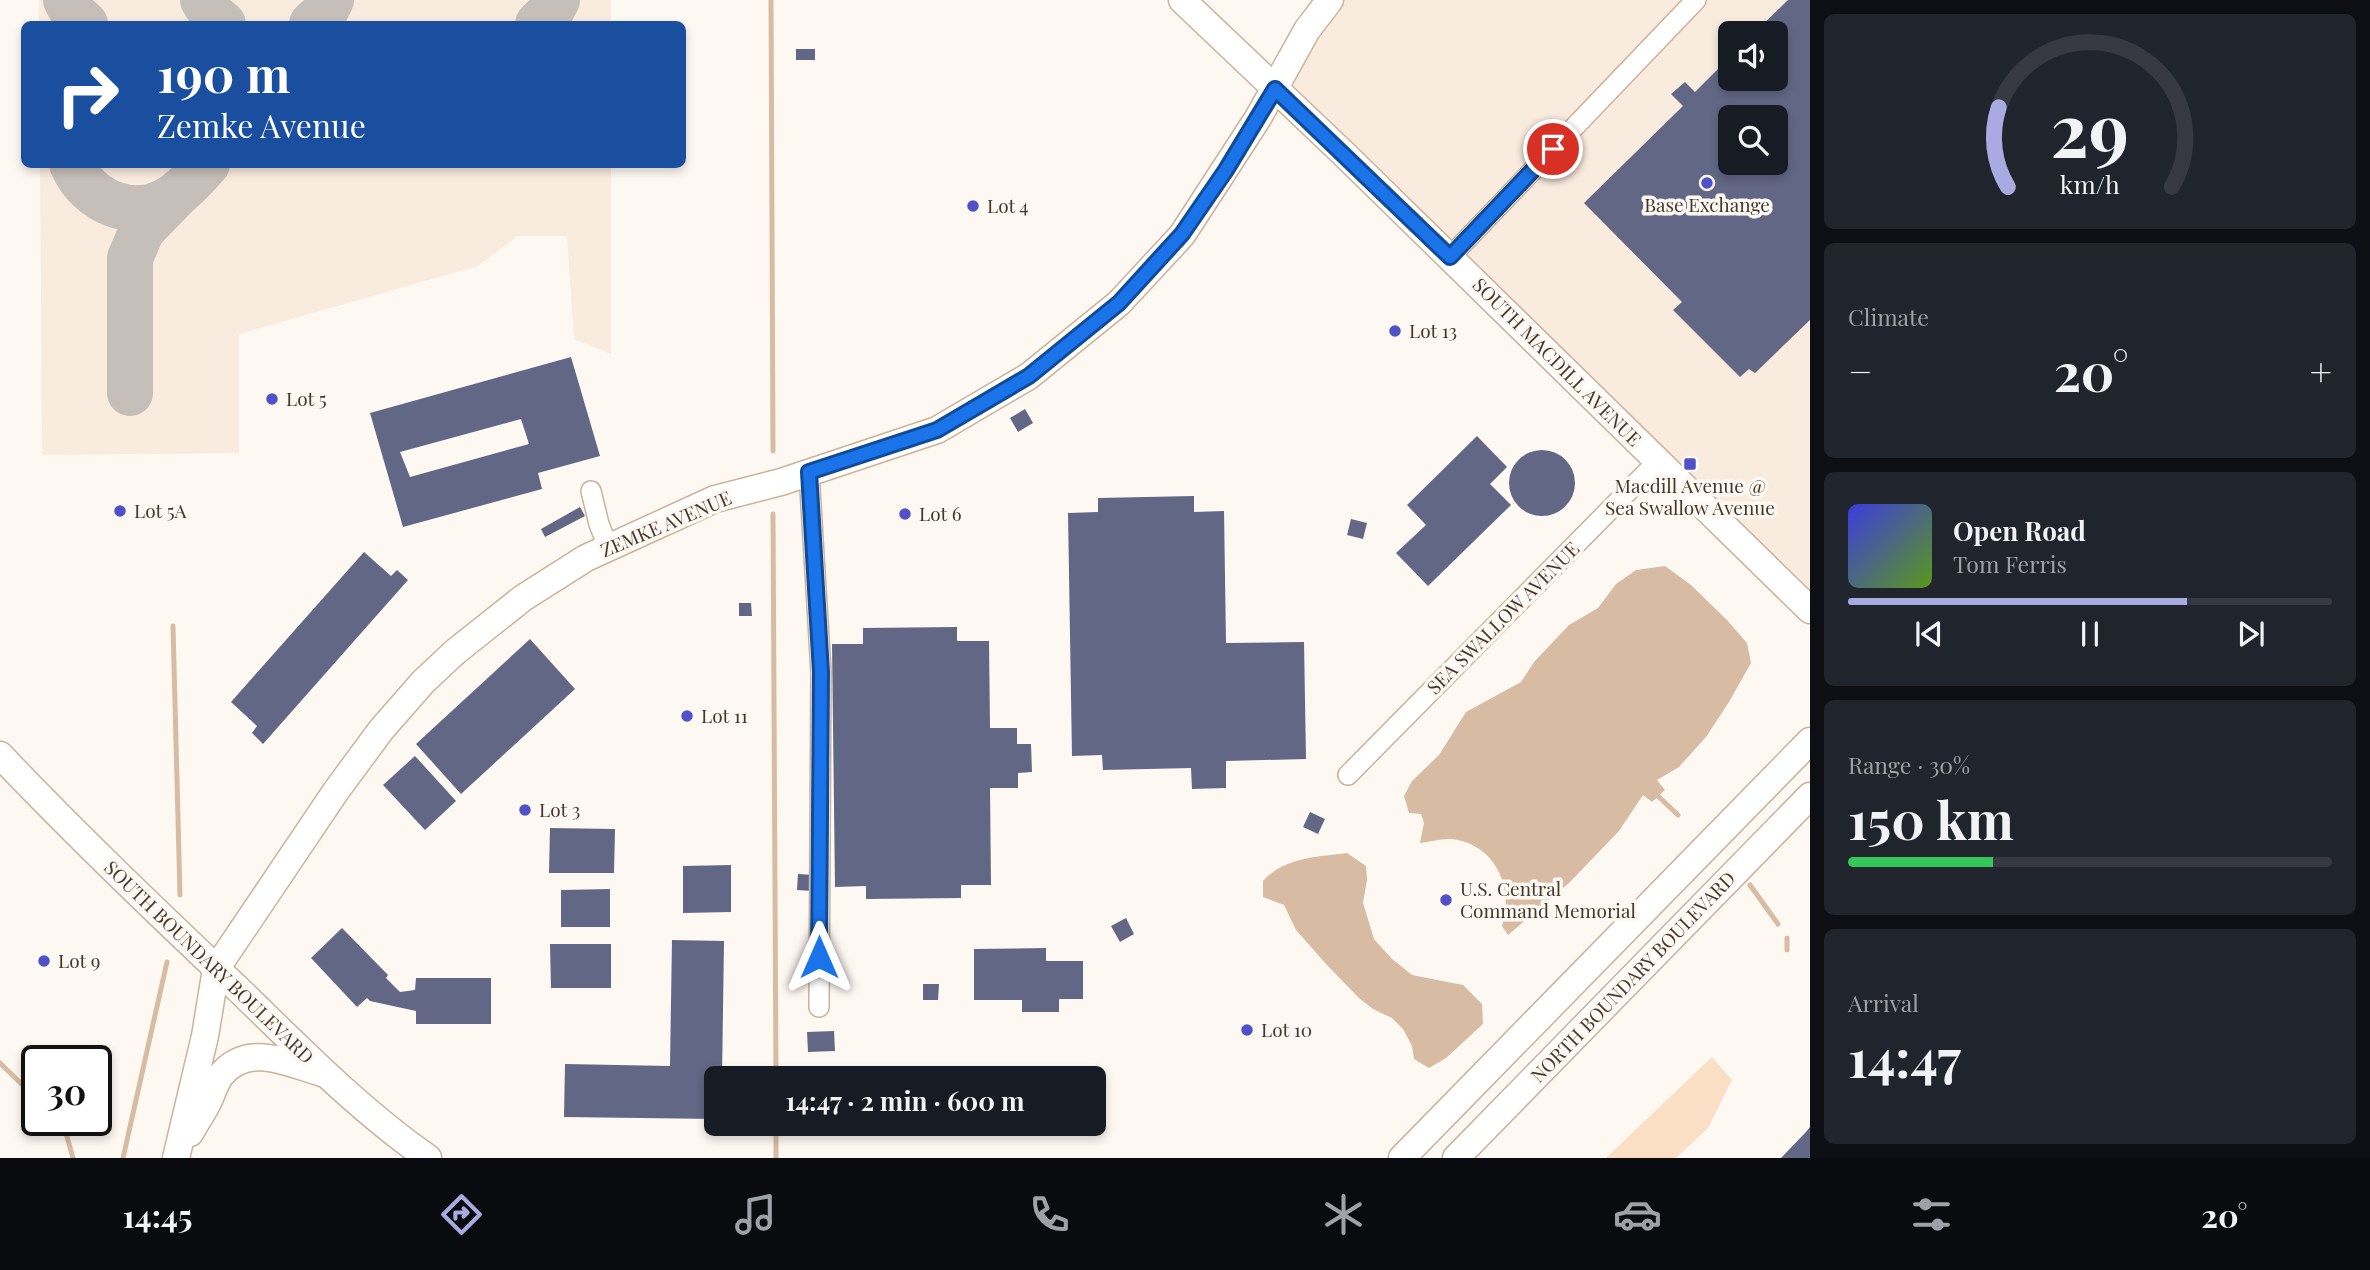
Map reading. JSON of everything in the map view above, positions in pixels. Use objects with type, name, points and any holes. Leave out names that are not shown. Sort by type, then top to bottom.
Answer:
[{"type":"street","name":"SOUTH MACDILL AVENUE","points":[[1182,0],[1450,257],[1810,610]]},
{"type":"street","name":"ZEMKE AVENUE","points":[[176,1157],[205,1036],[216,969],[336,791],[381,730],[424,682],[455,652],[523,598],[586,558],[715,499],[809,472],[937,430],[1029,376],[1119,303],[1182,234],[1226,170],[1307,30],[1330,0]]},
{"type":"street","points":[[1450,257],[1696,0]]},
{"type":"street","name":"SEA SWALLOW AVENUE","points":[[1348,775],[1658,461]]},
{"type":"street","points":[[809,472],[821,672],[819,1007]]},
{"type":"street","points":[[591,491],[608,547]]},
{"type":"street","name":"NORTH BOUNDARY BOULEVARD","points":[[1402,1158],[1810,741]]},
{"type":"street","name":"SOUTH BOUNDARY BOULEVARD","points":[[0,755],[78,836],[326,1075],[428,1158]]},
{"type":"street","name":"NORTH BOUNDARY BOULEVARD","points":[[1456,1158],[1809,798]]},
{"type":"street","name":"ZEMKE AVENUE","points":[[176,1157],[209,1101],[219,1077],[231,1065],[255,1056],[326,1075]]},
{"type":"shaded area","points":[[39,0],[611,0],[611,21],[39,21]]},
{"type":"shaded area","points":[[1330,0],[1810,0],[1810,610],[1275,89]]},
{"type":"shaded area","points":[[40,168],[611,168],[611,354],[574,339],[567,236],[518,236],[478,266],[239,334],[239,453],[42,455]]},
{"type":"shaded area","points":[[1665,566],[1691,585],[1727,620],[1747,643],[1751,663],[1706,737],[1679,767],[1657,780],[1665,790],[1652,802],[1643,795],[1619,831],[1569,883],[1508,935],[1502,926],[1506,898],[1504,885],[1492,861],[1472,845],[1458,840],[1443,839],[1420,843],[1424,823],[1421,814],[1409,813],[1404,796],[1412,781],[1439,755],[1466,712],[1521,682],[1534,662],[1569,625],[1598,608],[1616,584],[1636,570]]},
{"type":"shaded area","points":[[1347,853],[1366,866],[1367,880],[1363,903],[1374,939],[1391,958],[1412,975],[1463,985],[1482,1004],[1483,1024],[1446,1058],[1429,1068],[1414,1059],[1412,1046],[1403,1029],[1392,1018],[1373,1009],[1359,998],[1326,964],[1296,930],[1284,905],[1263,897],[1263,881],[1281,867],[1313,857]]},
{"type":"shaded area","points":[[1712,1057],[1732,1080],[1708,1128],[1676,1158],[1606,1158]]},
{"type":"building","name":"Base Exchange","points":[[1788,0],[1810,0],[1810,320],[1755,373],[1749,369],[1740,377],[1673,310],[1682,302],[1584,203],[1683,106],[1671,94],[1685,82],[1695,92],[1718,69],[1718,91],[1788,91],[1788,21],[1766,21]]},
{"type":"building","points":[[796,49],[815,49],[815,60],[796,60]]},
{"type":"building","points":[[571,357],[600,456],[538,473],[542,489],[403,527],[370,413]],"holes":[[[521,419],[529,444],[410,477],[400,452]]]},
{"type":"building","points":[[1025,409],[1033,423],[1018,432],[1010,418]]},
{"type":"building","points":[[1477,436],[1507,467],[1490,484],[1511,505],[1428,586],[1396,553],[1426,525],[1407,505]]},
{"type":"building","points":[[1536,450],[1548,450],[1560,455],[1570,465],[1575,483],[1573,496],[1560,511],[1548,516],[1536,516],[1524,511],[1514,501],[1509,489],[1509,477],[1514,465],[1524,455]]},
{"type":"building","points":[[1194,496],[1194,512],[1224,511],[1226,643],[1304,642],[1306,759],[1226,761],[1226,788],[1192,789],[1191,768],[1103,770],[1102,755],[1072,756],[1068,513],[1098,512],[1098,498]]},
{"type":"building","points":[[580,507],[585,516],[545,537],[541,529]]},
{"type":"building","points":[[1351,519],[1367,523],[1363,539],[1347,535]]},
{"type":"building","points":[[364,552],[391,576],[397,570],[408,580],[263,744],[252,733],[257,726],[231,702]]},
{"type":"building","points":[[739,603],[751,603],[752,616],[739,616]]},
{"type":"building","points":[[957,627],[957,641],[989,641],[990,728],[1017,728],[1017,744],[1031,744],[1032,772],[1018,773],[1018,788],[990,788],[991,885],[961,885],[961,898],[866,899],[866,886],[835,887],[832,644],[863,644],[863,628]]},
{"type":"building","points":[[530,639],[575,689],[461,794],[416,744]]},
{"type":"building","points":[[415,756],[456,801],[425,830],[383,785]]},
{"type":"building","points":[[1310,812],[1325,819],[1318,834],[1303,827]]},
{"type":"building","points":[[550,828],[615,829],[614,873],[549,873]]},
{"type":"building","points":[[731,865],[731,912],[683,913],[683,866]]},
{"type":"building","points":[[798,874],[814,875],[813,891],[797,890]]},
{"type":"building","points":[[610,889],[610,927],[561,927],[561,890]]},
{"type":"building","points":[[1126,918],[1134,934],[1120,942],[1111,926]]},
{"type":"building","points":[[342,928],[388,975],[386,978],[400,992],[415,990],[416,978],[491,978],[491,1024],[416,1024],[416,1011],[370,1001],[367,998],[357,1007],[311,958]]},
{"type":"building","points":[[672,940],[724,941],[722,1066],[704,1066],[704,1119],[564,1117],[565,1064],[670,1066]]},
{"type":"building","points":[[550,944],[611,944],[611,988],[551,988]]},
{"type":"building","points":[[1046,948],[1046,961],[1083,961],[1083,999],[1059,999],[1059,1012],[1022,1012],[1022,1000],[974,1000],[974,949]]},
{"type":"building","points":[[923,984],[939,984],[938,1000],[923,1000]]},
{"type":"building","points":[[834,1031],[835,1051],[808,1052],[807,1032]]},
{"type":"building","points":[[1810,1127],[1810,1158],[1781,1158],[1805,1133]]},
{"type":"waterway","points":[[771,0],[773,451]]},
{"type":"waterway","points":[[773,514],[776,1066]]},
{"type":"waterway","points":[[173,626],[180,895]]},
{"type":"waterway","points":[[1658,796],[1678,815]]},
{"type":"waterway","points":[[1750,885],[1778,924]]},
{"type":"waterway","points":[[1787,938],[1787,950]]},
{"type":"waterway","points":[[123,1158],[167,962]]},
{"type":"waterway","points":[[0,1063],[21,1083]]},
{"type":"waterway","points":[[67,1136],[73,1158]]},
{"type":"waterway","points":[[776,1136],[776,1158]]},
{"type":"taxiway","points":[[66,0],[73,13],[82,21]]},
{"type":"taxiway","points":[[203,0],[212,15],[219,21]]},
{"type":"taxiway","points":[[315,21],[325,12],[331,0]]},
{"type":"taxiway","points":[[541,21],[557,0]]},
{"type":"taxiway","points":[[74,168],[89,189],[101,198],[128,208],[157,205],[171,198],[203,168]]},
{"type":"taxiway","points":[[130,393],[130,258],[142,230],[180,191]]},
{"type":"place","name":"Base Exchange","points":[[1707,183]]},
{"type":"place","name":"Lot 4","points":[[973,206]]},
{"type":"place","name":"Lot 13","points":[[1395,331]]},
{"type":"place","name":"Lot 5","points":[[272,399]]},
{"type":"place","name":"Macdill Avenue @ Sea Swallow Avenue","points":[[1690,464]]},
{"type":"place","name":"Lot 5A","points":[[120,511]]},
{"type":"place","name":"Lot 6","points":[[905,514]]},
{"type":"place","name":"Lot 11","points":[[687,716]]},
{"type":"place","name":"Lot 3","points":[[525,810]]},
{"type":"place","name":"U.S. Central Command Memorial","points":[[1446,900]]},
{"type":"place","name":"Lot 9","points":[[44,961]]},
{"type":"place","name":"Lot 10","points":[[1247,1030]]},
{"type":"route","points":[[819,957],[821,672],[809,472],[937,430],[1029,376],[1119,303],[1182,234],[1226,170],[1275,89],[1450,257],[1553,149]]}]
